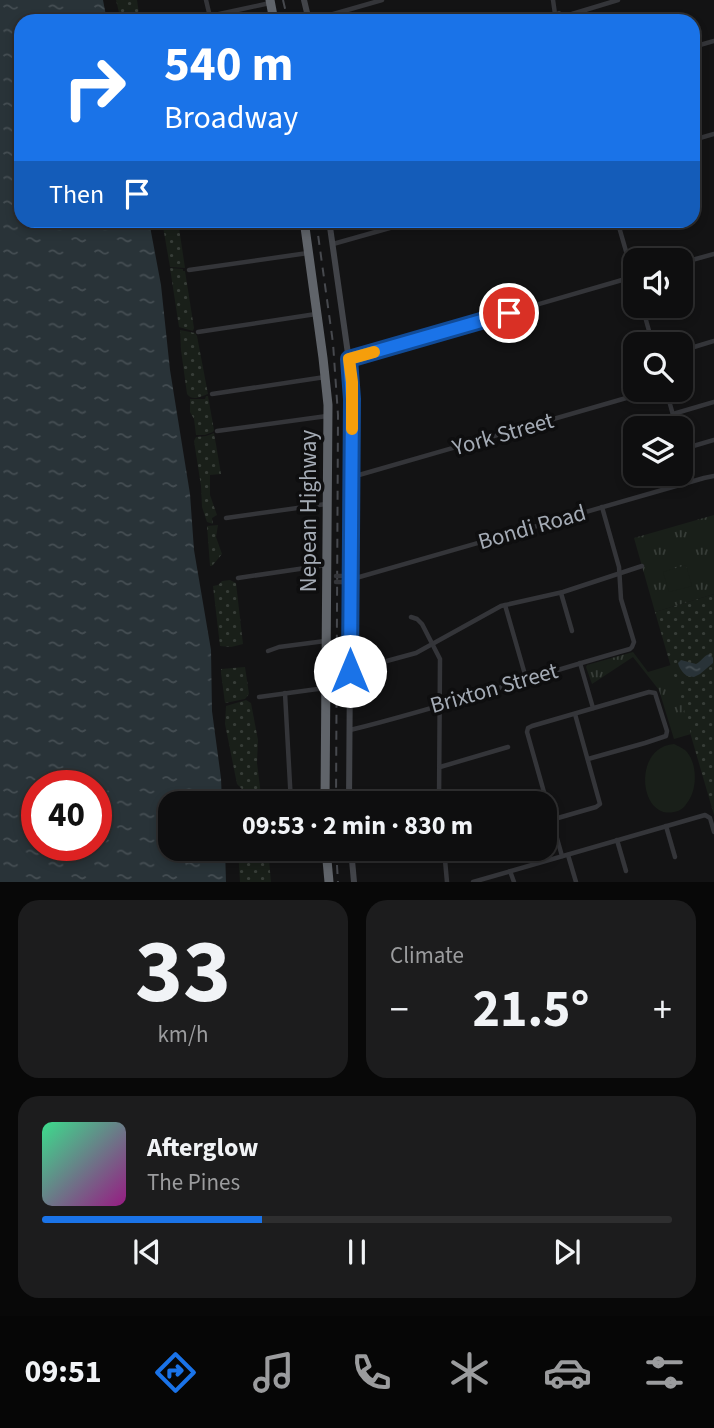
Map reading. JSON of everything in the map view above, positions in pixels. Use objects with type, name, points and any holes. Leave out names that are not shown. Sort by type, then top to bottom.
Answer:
[{"type":"highway","name":"Nepean Highway","points":[[305,228],[326,377],[327,565],[335,579],[326,640],[325,791]]},
{"type":"highway","points":[[328,861],[329,882]]},
{"type":"street","points":[[333,14],[382,0]]},
{"type":"street","points":[[569,14],[618,0]]},
{"type":"street","points":[[226,14],[270,2]]},
{"type":"street","points":[[330,228],[352,391],[349,791]]},
{"type":"street","points":[[333,244],[390,228]]},
{"type":"street","points":[[619,228],[625,248]]},
{"type":"street","points":[[189,270],[309,253]]},
{"type":"street","points":[[693,260],[714,254]]},
{"type":"street","points":[[349,359],[623,280]]},
{"type":"street","points":[[198,332],[317,314]]},
{"type":"street","points":[[693,347],[714,341]]},
{"type":"street","points":[[212,394],[326,377]]},
{"type":"street","name":"York Street","points":[[352,477],[623,399]]},
{"type":"street","points":[[670,402],[673,414],[714,402]]},
{"type":"street","points":[[217,430],[328,415]]},
{"type":"street","points":[[693,446],[714,440]]},
{"type":"street","name":"Bondi Road","points":[[693,481],[714,476]]},
{"type":"street","name":"Bondi Road","points":[[350,579],[675,486]]},
{"type":"street","points":[[226,518],[327,503]]},
{"type":"street","points":[[602,507],[620,572]]},
{"type":"street","points":[[238,578],[327,565]]},
{"type":"street","points":[[350,671],[413,654],[505,605],[561,593],[642,566]]},
{"type":"street","name":"Brixton Street","points":[[350,730],[630,649],[634,642],[621,599],[620,572]]},
{"type":"street","points":[[335,579],[350,579]]},
{"type":"street","points":[[561,593],[572,631]]},
{"type":"street","points":[[505,605],[526,678]]},
{"type":"street","points":[[411,617],[421,622],[440,659],[439,791]]},
{"type":"street","points":[[268,651],[277,647],[326,640]]},
{"type":"street","points":[[580,663],[593,708]]},
{"type":"street","points":[[259,697],[326,688]]},
{"type":"street","points":[[543,791],[527,731],[532,726],[654,692],[667,733],[664,737],[588,759]]},
{"type":"street","points":[[285,693],[290,791]]},
{"type":"street","points":[[557,818],[600,804],[575,714]]},
{"type":"street","points":[[440,767],[508,747]]},
{"type":"street","points":[[473,882],[705,815],[708,816],[714,832]]},
{"type":"street","points":[[666,826],[675,857]]},
{"type":"street","points":[[557,835],[576,882]]},
{"type":"street","points":[[617,840],[626,871]]},
{"type":"street","points":[[352,861],[354,882]]},
{"type":"street","points":[[445,861],[447,882]]},
{"type":"street","points":[[510,871],[513,882]]},
{"type":"green space","points":[[116,0],[137,0],[139,14],[119,14]]},
{"type":"green space","points":[[163,228],[179,228],[185,268],[170,267]]},
{"type":"green space","points":[[170,268],[185,271],[193,331],[179,327]]},
{"type":"green space","points":[[180,330],[195,333],[197,336],[208,394],[200,397],[192,398],[187,394]]},
{"type":"green space","points":[[206,396],[214,430],[205,435],[196,435],[194,419],[190,412],[190,399],[205,399]]},
{"type":"green space","points":[[214,433],[221,474],[210,475],[210,495],[217,515],[212,518],[213,524],[207,522],[202,507],[194,441],[196,437]]},
{"type":"green space","points":[[714,515],[714,594],[655,612],[634,538]]},
{"type":"green space","points":[[218,525],[216,537],[222,554],[210,566],[207,526]]},
{"type":"green space","points":[[686,565],[692,586],[669,592],[663,572]]},
{"type":"green space","points":[[230,580],[236,583],[243,644],[231,647],[220,646],[213,586]]},
{"type":"green space","points":[[714,594],[714,815],[655,612]]},
{"type":"green space","points":[[633,652],[648,672],[671,665],[691,734],[674,739],[659,690],[633,657],[592,684],[587,665]]},
{"type":"green space","points":[[245,667],[249,694],[245,699],[225,703],[221,669]]},
{"type":"green space","points":[[246,700],[251,703],[258,740],[257,763],[260,791],[242,791],[237,784],[225,724],[226,706]]},
{"type":"green space","points":[[674,744],[691,757],[694,771],[693,792],[683,808],[674,812],[662,811],[653,805],[648,795],[646,769],[651,757],[661,748]]},
{"type":"green space","points":[[239,861],[269,861],[271,882],[240,882]]},
{"type":"water","points":[[0,0],[103,0],[106,14],[14,14],[14,228],[150,228],[161,285],[170,370],[190,494],[194,550],[211,650],[212,711],[222,791],[158,791],[158,861],[225,861],[226,882],[0,882]]},
{"type":"water","points":[[710,654],[713,663],[694,677],[687,676],[678,663],[681,660],[696,664]]},
{"type":"railway","points":[[283,0],[286,14]]},
{"type":"railway","points":[[317,228],[333,343],[338,415],[336,791]]},
{"type":"railway","points":[[337,861],[338,882]]},
{"type":"slow traffic","points":[[352,429],[349,359],[374,352]]},
{"type":"route","points":[[350,671],[352,382],[349,359],[509,313]]}]
